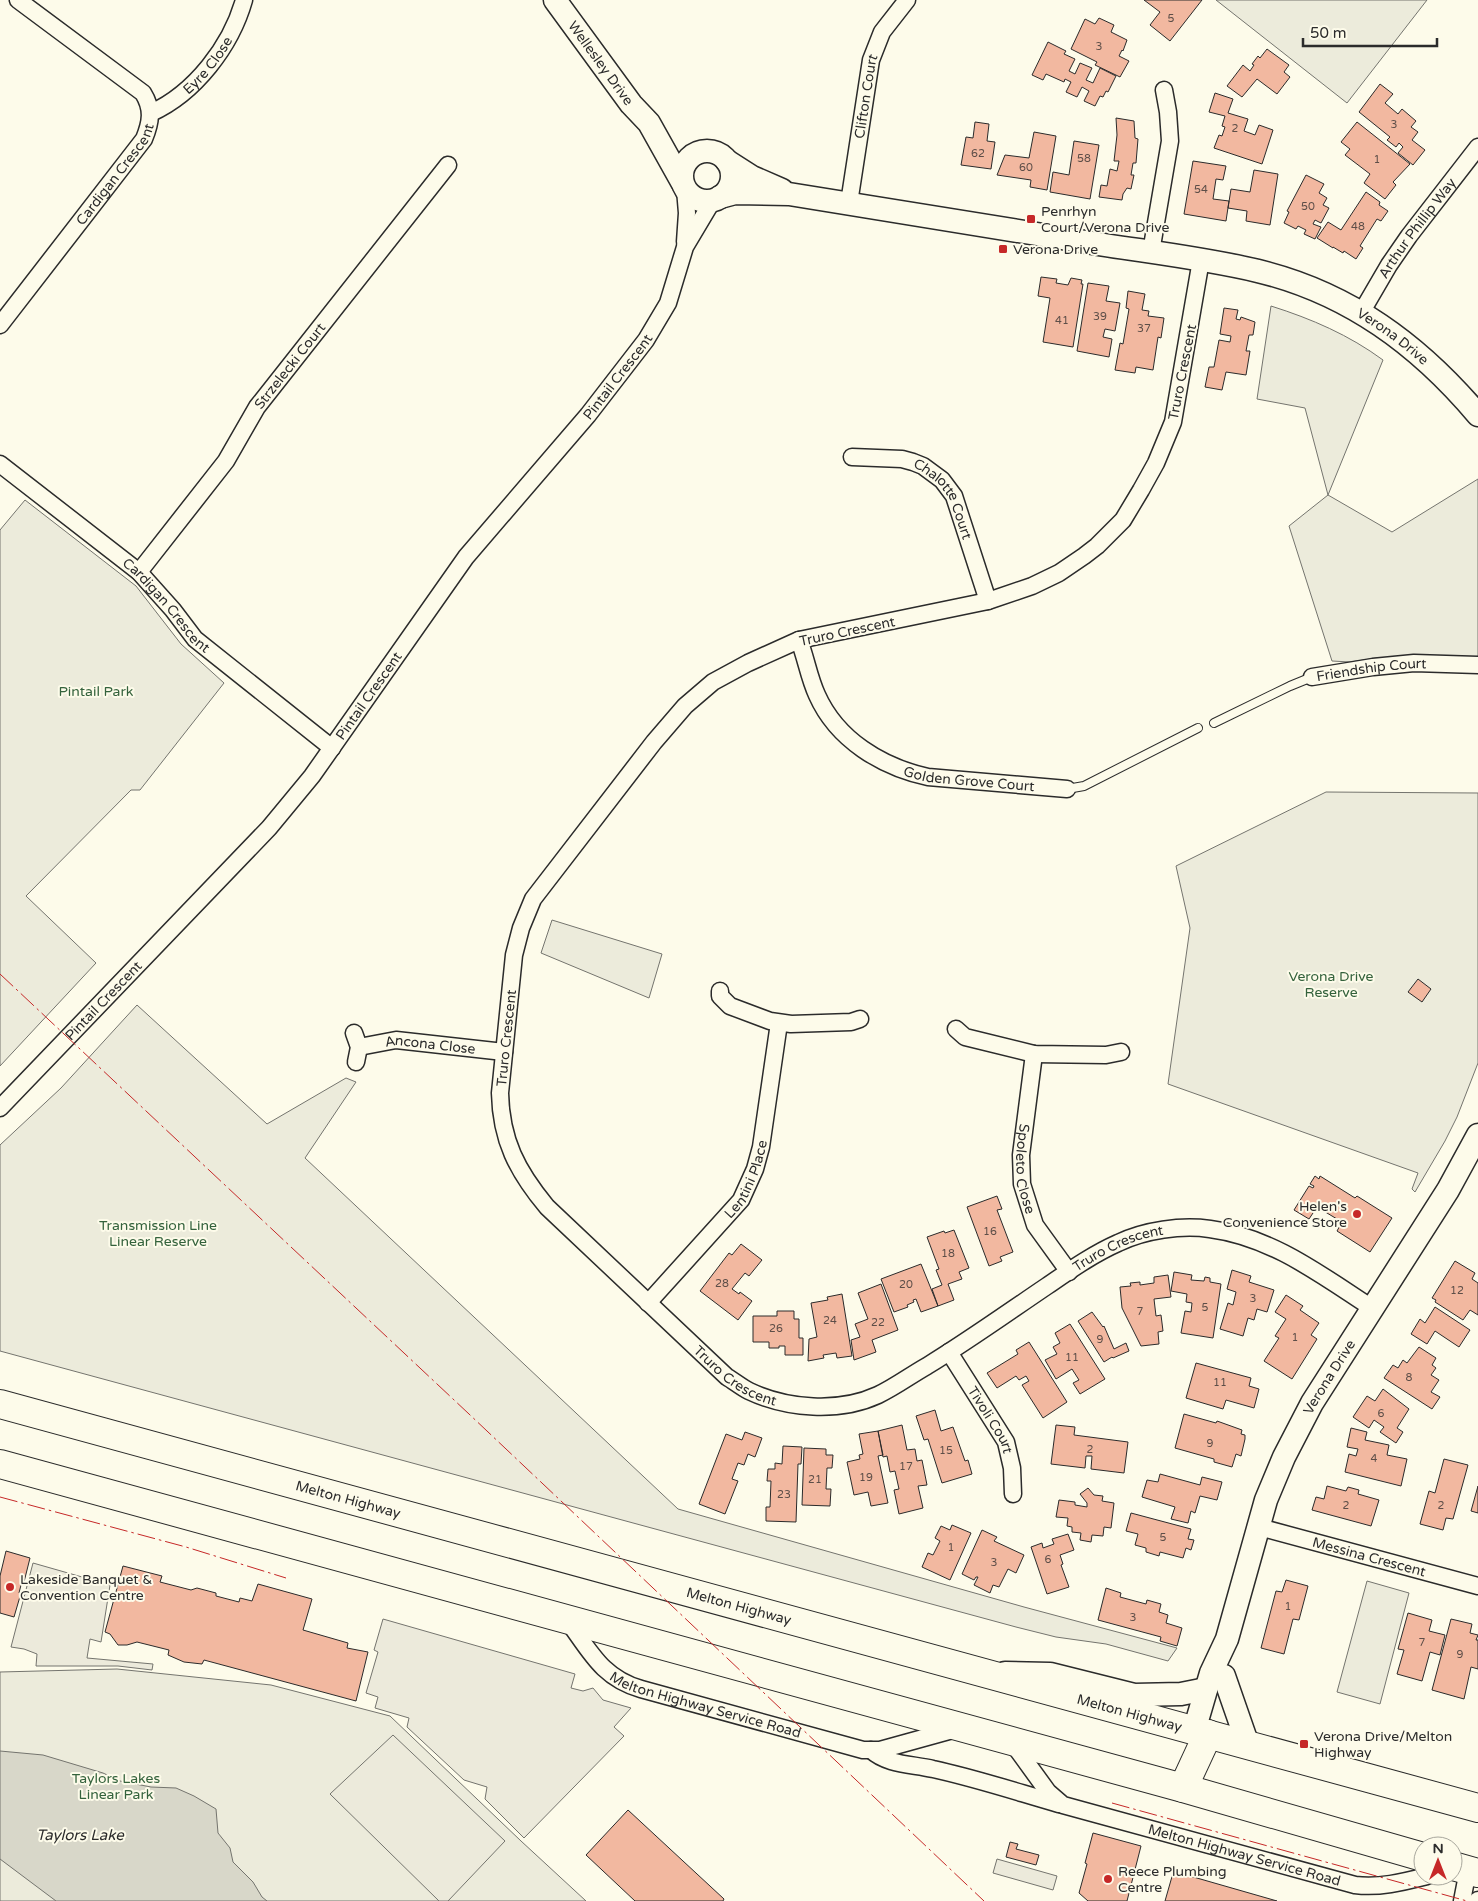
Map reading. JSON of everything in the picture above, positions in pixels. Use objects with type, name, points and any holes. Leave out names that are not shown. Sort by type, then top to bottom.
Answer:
[{"type":"highway","name":"Melton Highway","points":[[0,1404],[1478,1808]]},
{"type":"highway","points":[[0,1464],[963,1727],[1413,1854]]},
{"type":"highway","points":[[1183,1788],[1201,1733]]},
{"type":"street","name":"Cardigan Crescent","points":[[0,325],[144,139],[151,113],[149,102],[143,93],[18,0]]},
{"type":"street","name":"Eyre Close","points":[[151,113],[177,99],[205,70],[222,47],[240,15],[244,0]]},
{"type":"street","name":"Wellesley Drive","points":[[555,0],[631,104],[649,123],[682,145],[703,151]]},
{"type":"street","name":"Clifton Court","points":[[849,203],[871,60],[882,32],[906,0]]},
{"type":"street","points":[[1151,252],[1170,141],[1164,90]]},
{"type":"street","name":"Wellesley Drive","points":[[649,123],[684,185]]},
{"type":"street","name":"Arthur Phillip Way","points":[[1361,313],[1399,251],[1478,146]]},
{"type":"street","points":[[703,151],[717,153],[727,162],[732,177],[726,192],[716,199],[698,199],[684,185],[683,168],[686,162],[696,153],[703,151]]},
{"type":"street","name":"Verona Drive","points":[[727,162],[752,177],[789,194]]},
{"type":"street","name":"Strzelecki Court","points":[[139,572],[226,461],[257,407],[448,165]]},
{"type":"street","name":"Pintail Crescent","points":[[0,1108],[290,804],[332,748],[466,557],[588,415],[646,340],[668,303],[685,247],[687,213],[684,185]]},
{"type":"street","name":"Verona Drive","points":[[716,199],[735,193],[789,194],[1201,260],[1260,272],[1316,291],[1383,326],[1430,363],[1478,415]]},
{"type":"street","name":"Pintail Crescent","points":[[685,247],[716,199]]},
{"type":"street","name":"Truro Crescent","points":[[1201,260],[1189,339],[1173,422],[1156,463],[1123,520],[1084,556],[1059,573],[1032,586],[988,601],[799,640],[729,673],[698,694],[684,706],[654,742],[533,899],[521,928],[514,955],[500,1093],[500,1114],[510,1149],[517,1165],[530,1186],[547,1207],[727,1377],[748,1390],[765,1397],[805,1406],[832,1406],[865,1400],[879,1395],[949,1352],[1069,1272],[1118,1242],[1140,1235],[1172,1229],[1211,1229],[1258,1240],[1289,1255],[1372,1308]]},
{"type":"street","name":"Chalotte Court","points":[[852,458],[902,459],[923,466],[942,480],[954,496],[988,601]]},
{"type":"street","name":"Cardigan Crescent","points":[[0,464],[139,572],[173,610],[195,639],[332,748]]},
{"type":"street","name":"Golden Grove Court","points":[[799,640],[816,694],[825,710],[860,748],[882,762],[906,772],[928,777],[1067,790]]},
{"type":"street","name":"Friendship Court","points":[[1312,677],[1373,667],[1414,664],[1478,665]]},
{"type":"street","points":[[720,991],[720,996],[730,1006],[779,1023],[850,1022],[860,1019]]},
{"type":"street","name":"Lentini Place","points":[[648,1303],[741,1200],[748,1188],[762,1147],[779,1023]]},
{"type":"street","points":[[956,1029],[965,1037],[1034,1054],[1106,1056],[1121,1052]]},
{"type":"street","name":"Ancona Close","points":[[356,1047],[396,1040],[504,1052]]},
{"type":"street","name":"Spoleto Close","points":[[1034,1054],[1021,1155],[1022,1184],[1035,1225],[1069,1272]]},
{"type":"street","name":"Verona Drive","points":[[1201,1733],[1215,1683],[1211,1673],[1227,1639],[1274,1478],[1296,1432],[1372,1308],[1448,1190],[1478,1135]]},
{"type":"street","name":"Tivoli Court","points":[[949,1352],[1006,1442],[1012,1468],[1013,1494]]},
{"type":"street","name":"Messina Crescent","points":[[1259,1527],[1478,1586]]},
{"type":"street","name":"Melton Highway Service Road","points":[[567,1619],[601,1666],[622,1683],[856,1748],[880,1750],[963,1727]]},
{"type":"street","points":[[986,1674],[1040,1673],[1134,1695],[1181,1694],[1215,1683],[1248,1745]]},
{"type":"street","name":"Melton Highway Service Road","points":[[1011,1741],[1048,1792],[1063,1805]]},
{"type":"street","name":"Melton Highway Service Road","points":[[871,1750],[882,1758],[909,1765],[932,1768],[1355,1885],[1384,1886],[1413,1879]]},
{"type":"street","points":[[1462,1886],[1462,1901]]},
{"type":"lane","name":"Friendship Court","points":[[1214,723],[1312,677]]},
{"type":"lane","name":"Golden Grove Court","points":[[1067,790],[1084,786],[1198,728]]},
{"type":"green space","points":[[1216,0],[1427,0],[1347,103]]},
{"type":"green space","points":[[1271,306],[1330,328],[1383,360],[1328,495],[1305,408],[1257,399]]},
{"type":"green space","points":[[1478,479],[1478,657],[1377,658],[1350,662],[1332,661],[1289,526],[1328,495],[1392,532]]},
{"type":"green space","name":"Pintail Park","points":[[25,500],[136,586],[181,644],[224,683],[140,790],[131,790],[26,896],[96,963],[0,1066],[0,530]]},
{"type":"green space","name":"Verona Drive Reserve","points":[[1326,792],[1478,793],[1478,1063],[1457,1117],[1415,1192],[1412,1189],[1418,1173],[1168,1084],[1190,928],[1176,866]]},
{"type":"green space","points":[[552,920],[662,954],[649,998],[541,953]]},
{"type":"green space","name":"Transmission Line Linear Reserve","points":[[137,1005],[267,1124],[346,1078],[356,1082],[305,1158],[678,1509],[1024,1607],[1177,1648],[1168,1661],[1106,1644],[1056,1637],[1016,1627],[0,1351],[0,1145],[61,1088]]},
{"type":"green space","points":[[1367,1581],[1409,1593],[1380,1704],[1337,1692]]},
{"type":"green space","name":"Taylors Lakes Linear Park","points":[[117,1669],[271,1685],[390,1716],[586,1901],[0,1901],[0,1672]]},
{"type":"shaded area","points":[[33,1563],[110,1585],[101,1642],[90,1639],[87,1658],[153,1664],[152,1670],[118,1666],[36,1666],[37,1654],[11,1647]]},
{"type":"shaded area","points":[[383,1619],[575,1674],[571,1688],[583,1691],[593,1688],[603,1700],[631,1708],[614,1727],[624,1736],[524,1838],[485,1799],[487,1787],[464,1780],[407,1727],[409,1718],[375,1708],[378,1697],[366,1693],[378,1652],[374,1650]]},
{"type":"shaded area","points":[[393,1735],[505,1841],[448,1901],[439,1901],[330,1794]]},
{"type":"shaded area","points":[[997,1859],[1057,1876],[1053,1890],[993,1873]]},
{"type":"water","name":"Taylors Lake","points":[[0,1751],[43,1755],[103,1773],[120,1781],[151,1787],[176,1788],[194,1796],[216,1809],[218,1833],[230,1848],[233,1862],[253,1882],[262,1897],[267,1901],[56,1901],[0,1859]]},
{"type":"building","points":[[1144,0],[1202,0],[1170,41],[1150,25],[1160,12]]},
{"type":"building","points":[[1099,18],[1114,25],[1111,32],[1127,40],[1119,56],[1129,61],[1120,77],[1095,65],[1097,62],[1071,49],[1085,19],[1095,24]]},
{"type":"building","points":[[1048,42],[1066,51],[1064,54],[1075,59],[1069,71],[1075,74],[1080,63],[1092,68],[1086,80],[1093,83],[1100,68],[1116,76],[1108,92],[1106,91],[1103,97],[1100,96],[1095,106],[1084,101],[1089,91],[1082,87],[1077,97],[1066,92],[1071,82],[1065,79],[1064,82],[1046,74],[1043,80],[1032,75]]},
{"type":"building","points":[[1267,49],[1289,65],[1284,72],[1290,77],[1277,94],[1257,79],[1242,97],[1227,86],[1243,65],[1250,71],[1254,65],[1252,64],[1258,56],[1260,58]]},
{"type":"building","points":[[1380,84],[1393,94],[1385,103],[1398,114],[1402,109],[1416,121],[1411,127],[1418,132],[1412,140],[1425,150],[1413,165],[1398,153],[1403,147],[1399,143],[1396,147],[1387,140],[1390,137],[1359,112]]},
{"type":"building","points":[[1215,93],[1233,99],[1228,113],[1248,119],[1244,131],[1255,135],[1259,125],[1273,130],[1262,164],[1214,148],[1219,135],[1222,136],[1225,127],[1222,126],[1225,116],[1209,112]]},
{"type":"building","points":[[1116,118],[1134,121],[1135,138],[1138,139],[1136,163],[1133,163],[1131,175],[1134,175],[1131,189],[1127,188],[1122,200],[1099,197],[1101,185],[1107,186],[1110,169],[1117,171],[1119,161],[1114,161],[1117,135]]},
{"type":"building","points":[[975,122],[989,124],[987,141],[995,142],[991,169],[961,165],[966,137],[973,138]]},
{"type":"building","points":[[1357,122],[1410,164],[1393,182],[1396,185],[1385,199],[1364,183],[1370,174],[1345,155],[1350,149],[1341,142]]},
{"type":"building","points":[[1034,132],[1056,136],[1047,190],[1030,187],[1031,180],[997,175],[1005,155],[1029,158]]},
{"type":"building","points":[[1074,141],[1099,145],[1090,199],[1050,192],[1053,172],[1069,175]]},
{"type":"building","points":[[1193,161],[1226,166],[1223,180],[1216,179],[1213,199],[1229,201],[1226,221],[1184,214]]},
{"type":"building","points":[[1254,170],[1278,174],[1270,225],[1246,221],[1247,211],[1228,208],[1231,189],[1250,192]]},
{"type":"building","points":[[1306,175],[1324,184],[1319,193],[1327,198],[1323,205],[1329,208],[1321,223],[1315,220],[1313,224],[1321,227],[1315,239],[1304,234],[1306,230],[1298,226],[1296,229],[1284,223],[1289,212],[1287,211]]},
{"type":"building","points":[[1366,192],[1380,202],[1379,205],[1388,211],[1381,221],[1377,219],[1360,246],[1363,248],[1356,259],[1317,238],[1328,222],[1341,230]]},
{"type":"building","points":[[1041,277],[1057,279],[1056,283],[1068,285],[1071,278],[1082,280],[1081,284],[1083,284],[1073,347],[1043,342],[1050,298],[1038,296]]},
{"type":"building","points":[[1088,283],[1109,286],[1106,301],[1120,303],[1115,331],[1105,329],[1103,337],[1112,339],[1109,357],[1077,351]]},
{"type":"building","points":[[1128,291],[1145,294],[1142,310],[1149,311],[1148,316],[1164,318],[1161,338],[1158,337],[1153,370],[1136,367],[1135,373],[1115,370],[1120,343],[1123,344],[1129,309],[1126,308]]},
{"type":"building","points":[[1224,308],[1238,310],[1236,319],[1240,320],[1241,317],[1255,322],[1253,335],[1249,335],[1246,351],[1250,351],[1246,375],[1226,372],[1222,390],[1205,387],[1209,367],[1214,367],[1219,340],[1230,342],[1231,336],[1220,334]]},
{"type":"building","points":[[1418,979],[1431,989],[1422,1002],[1408,992]]},
{"type":"building","name":"Helen's Convenience Store","points":[[1315,1176],[1319,1179],[1320,1176],[1355,1198],[1357,1196],[1392,1218],[1370,1252],[1337,1231],[1342,1222],[1317,1207],[1309,1219],[1294,1210],[1309,1186],[1313,1188],[1314,1186],[1310,1184]]},
{"type":"building","points":[[997,1196],[1002,1209],[997,1210],[1013,1252],[1000,1257],[1002,1261],[989,1266],[967,1207]]},
{"type":"building","points":[[954,1230],[969,1268],[959,1272],[962,1279],[948,1284],[954,1300],[938,1306],[932,1289],[942,1285],[936,1270],[939,1269],[927,1237],[944,1231],[945,1233]]},
{"type":"building","points":[[741,1244],[762,1260],[749,1276],[745,1273],[732,1289],[739,1294],[740,1292],[752,1301],[738,1320],[700,1291],[729,1253],[732,1255]]},
{"type":"building","points":[[1455,1261],[1475,1273],[1472,1279],[1478,1283],[1478,1315],[1470,1310],[1463,1320],[1435,1302],[1436,1300],[1432,1298]]},
{"type":"building","points":[[921,1264],[938,1306],[921,1312],[916,1299],[907,1305],[908,1307],[894,1312],[881,1279]]},
{"type":"building","points":[[1232,1270],[1251,1276],[1249,1282],[1274,1290],[1267,1312],[1257,1309],[1254,1320],[1248,1318],[1243,1336],[1220,1329],[1228,1303],[1233,1305],[1236,1292],[1227,1289]]},
{"type":"building","points":[[1174,1272],[1192,1275],[1191,1280],[1204,1281],[1205,1277],[1210,1278],[1210,1282],[1221,1284],[1213,1338],[1181,1333],[1185,1311],[1191,1312],[1192,1303],[1186,1302],[1187,1294],[1171,1291]]},
{"type":"building","points":[[1168,1275],[1171,1297],[1154,1299],[1156,1316],[1161,1315],[1163,1331],[1158,1332],[1159,1344],[1141,1346],[1122,1308],[1120,1287],[1131,1286],[1130,1283],[1140,1282],[1140,1285],[1154,1283],[1154,1277]]},
{"type":"building","points":[[881,1284],[898,1330],[872,1340],[876,1352],[854,1360],[851,1340],[860,1337],[855,1324],[868,1319],[858,1293]]},
{"type":"building","points":[[842,1294],[852,1356],[837,1358],[836,1353],[823,1355],[824,1358],[808,1361],[809,1339],[817,1337],[811,1303],[828,1300],[827,1297]]},
{"type":"building","points":[[1286,1295],[1303,1306],[1300,1310],[1319,1323],[1311,1335],[1317,1339],[1292,1379],[1264,1361],[1279,1338],[1275,1336],[1286,1319],[1275,1312]]},
{"type":"building","points":[[1435,1307],[1470,1330],[1459,1347],[1435,1331],[1427,1344],[1411,1334],[1420,1319],[1425,1323]]},
{"type":"building","points":[[777,1311],[794,1311],[794,1319],[799,1319],[799,1338],[803,1338],[803,1355],[785,1355],[785,1346],[769,1348],[769,1342],[753,1342],[753,1316],[777,1316]]},
{"type":"building","points":[[1092,1312],[1104,1326],[1114,1349],[1126,1343],[1129,1351],[1104,1362],[1078,1321]]},
{"type":"building","points":[[1070,1324],[1105,1379],[1080,1394],[1073,1383],[1079,1380],[1072,1369],[1056,1379],[1045,1360],[1057,1354],[1053,1347],[1060,1343],[1055,1333]]},
{"type":"building","points":[[1029,1342],[1067,1402],[1043,1418],[1022,1385],[1029,1381],[1026,1376],[1019,1380],[1016,1376],[997,1388],[987,1373],[1018,1354],[1016,1350]]},
{"type":"building","points":[[1419,1347],[1436,1358],[1432,1365],[1436,1368],[1431,1375],[1439,1380],[1431,1392],[1440,1397],[1432,1409],[1384,1378],[1393,1365],[1398,1368],[1403,1360],[1407,1363]]},
{"type":"building","points":[[1196,1363],[1251,1378],[1249,1386],[1259,1389],[1254,1408],[1226,1400],[1223,1409],[1186,1398]]},
{"type":"building","points":[[1383,1389],[1409,1409],[1397,1428],[1403,1432],[1396,1443],[1380,1432],[1384,1427],[1374,1420],[1369,1428],[1353,1417],[1367,1396],[1375,1401]]},
{"type":"building","points":[[935,1410],[941,1431],[953,1427],[965,1461],[968,1460],[972,1474],[942,1483],[928,1439],[924,1440],[916,1416]]},
{"type":"building","points":[[1184,1414],[1216,1423],[1217,1421],[1242,1430],[1241,1434],[1245,1435],[1245,1439],[1241,1456],[1236,1454],[1232,1467],[1214,1462],[1214,1459],[1175,1448]]},
{"type":"building","points":[[902,1425],[907,1450],[915,1449],[917,1461],[922,1460],[927,1485],[918,1486],[923,1508],[899,1514],[894,1490],[899,1489],[895,1471],[890,1472],[887,1456],[883,1457],[878,1431]]},
{"type":"building","points":[[1056,1425],[1075,1427],[1074,1435],[1128,1442],[1124,1473],[1091,1469],[1092,1456],[1086,1456],[1085,1468],[1051,1464]]},
{"type":"building","points":[[1351,1428],[1367,1432],[1365,1440],[1389,1445],[1387,1455],[1407,1459],[1401,1486],[1345,1472],[1349,1454],[1356,1456],[1358,1449],[1347,1447]]},
{"type":"building","points":[[878,1431],[883,1455],[878,1456],[888,1503],[871,1506],[868,1492],[854,1495],[847,1462],[860,1459],[859,1455],[863,1454],[859,1434]]},
{"type":"building","points":[[745,1432],[762,1438],[755,1457],[748,1454],[744,1465],[738,1463],[732,1479],[738,1481],[725,1514],[699,1504],[726,1434],[742,1440]]},
{"type":"building","points":[[783,1446],[802,1447],[801,1464],[798,1464],[796,1522],[766,1521],[766,1507],[770,1507],[771,1481],[767,1481],[768,1469],[775,1469],[775,1463],[782,1464]]},
{"type":"building","points":[[804,1448],[826,1449],[826,1455],[833,1455],[832,1468],[827,1468],[826,1489],[831,1489],[830,1506],[802,1505]]},
{"type":"building","points":[[1444,1459],[1468,1465],[1453,1519],[1446,1518],[1443,1530],[1420,1524],[1429,1491],[1435,1493]]},
{"type":"building","points":[[1160,1474],[1200,1485],[1202,1477],[1222,1482],[1217,1500],[1200,1496],[1195,1513],[1191,1511],[1188,1523],[1171,1519],[1175,1507],[1142,1497],[1147,1480],[1158,1482]]},
{"type":"building","points":[[1327,1486],[1346,1491],[1348,1487],[1359,1490],[1358,1494],[1379,1500],[1371,1526],[1312,1510],[1316,1497],[1324,1499]]},
{"type":"building","points":[[1478,1486],[1478,1513],[1471,1511]]},
{"type":"building","points":[[1088,1488],[1094,1495],[1103,1496],[1102,1501],[1114,1503],[1111,1528],[1104,1527],[1103,1536],[1092,1535],[1091,1542],[1080,1540],[1081,1533],[1072,1532],[1072,1527],[1067,1526],[1068,1518],[1056,1517],[1059,1500],[1075,1502],[1075,1505],[1087,1507],[1087,1503],[1080,1494]]},
{"type":"building","points":[[1131,1513],[1191,1529],[1188,1539],[1194,1540],[1191,1550],[1186,1548],[1183,1558],[1160,1552],[1159,1556],[1146,1552],[1146,1548],[1135,1545],[1138,1534],[1126,1531]]},
{"type":"building","points":[[952,1525],[971,1533],[950,1580],[922,1567],[928,1553],[933,1555],[940,1541],[935,1538],[941,1526],[950,1530]]},
{"type":"building","points":[[982,1530],[997,1537],[994,1541],[1024,1555],[1016,1573],[1008,1569],[999,1587],[993,1585],[990,1593],[974,1585],[978,1577],[974,1580],[962,1574]]},
{"type":"building","points":[[1068,1534],[1074,1550],[1060,1555],[1063,1564],[1061,1565],[1069,1587],[1047,1594],[1031,1547],[1042,1543],[1043,1548],[1054,1544],[1052,1539]]},
{"type":"building","name":"Lakeside Banquet & Convention Centre","points":[[6,1551],[30,1558],[24,1582],[22,1581],[19,1593],[21,1593],[14,1617],[0,1613],[0,1576]]},
{"type":"building","name":"Lakeside Banquet & Convention Centre","points":[[123,1566],[162,1576],[160,1582],[191,1590],[197,1588],[216,1593],[216,1596],[239,1602],[240,1598],[252,1601],[258,1584],[312,1599],[303,1630],[348,1643],[347,1648],[368,1652],[356,1701],[204,1660],[202,1664],[184,1662],[168,1655],[169,1650],[137,1642],[118,1645],[110,1634],[105,1632]]},
{"type":"building","points":[[1286,1580],[1308,1586],[1299,1620],[1293,1619],[1284,1654],[1261,1648],[1276,1591],[1282,1592]]},
{"type":"building","points":[[1106,1588],[1121,1593],[1120,1597],[1146,1604],[1147,1600],[1161,1604],[1159,1612],[1168,1615],[1166,1623],[1182,1628],[1177,1646],[1160,1641],[1161,1637],[1098,1620]]},
{"type":"building","points":[[1408,1613],[1432,1620],[1429,1631],[1445,1635],[1440,1655],[1430,1652],[1422,1681],[1397,1674],[1404,1650],[1398,1649]]},
{"type":"building","points":[[1451,1619],[1472,1624],[1470,1633],[1478,1635],[1476,1640],[1478,1640],[1478,1669],[1471,1667],[1464,1699],[1432,1690]]},
{"type":"building","points":[[628,1810],[724,1899],[723,1901],[635,1901],[586,1855]]},
{"type":"building","name":"Reece Plumbing Centre","points":[[1093,1833],[1141,1846],[1127,1901],[1088,1901],[1079,1893]]},
{"type":"building","points":[[1010,1842],[1018,1844],[1016,1849],[1039,1855],[1036,1865],[1006,1857]]},
{"type":"building","points":[[1176,1872],[1277,1901],[1165,1901],[1173,1873],[1175,1874]]},
{"type":"power","points":[[0,974],[984,1901]]},
{"type":"power","points":[[0,1497],[186,1547],[286,1578]]},
{"type":"power","points":[[1112,1803],[1467,1901]]},
{"type":"place","name":"Penrhyn Court/Verona Drive","points":[[1031,219]]},
{"type":"place","name":"Verona Drive","points":[[1003,249]]},
{"type":"place","name":"Helen's Convenience Store","points":[[1357,1214]]},
{"type":"place","name":"Lakeside Banquet & Convention Centre","points":[[10,1587]]},
{"type":"place","name":"Verona Drive/Melton Highway","points":[[1304,1744]]},
{"type":"place","name":"Reece Plumbing Centre","points":[[1108,1879]]}]
